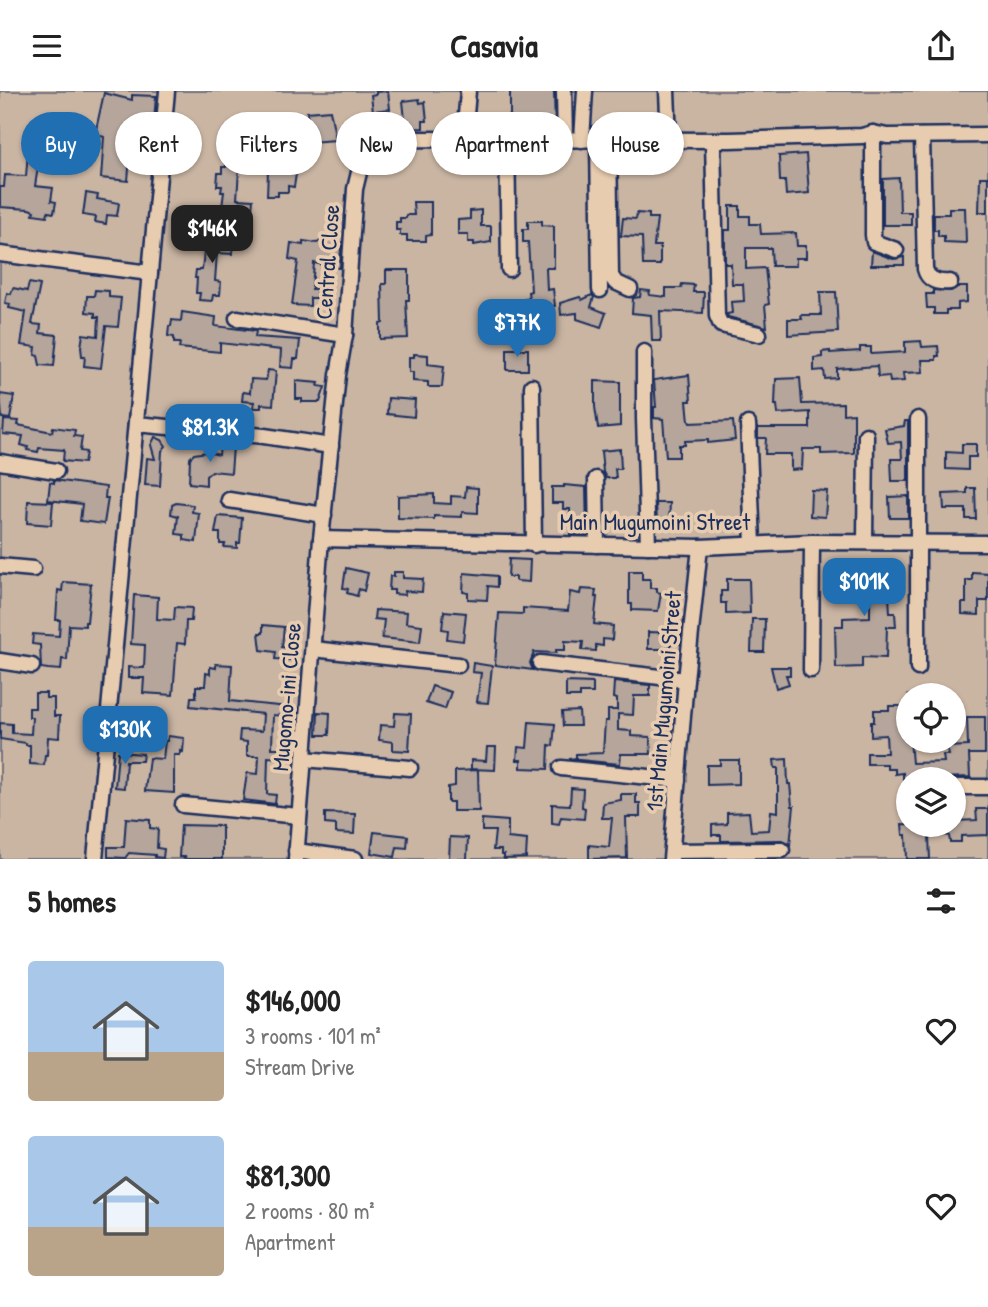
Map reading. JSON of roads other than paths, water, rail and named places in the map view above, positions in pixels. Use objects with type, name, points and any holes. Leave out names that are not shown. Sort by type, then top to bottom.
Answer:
[{"type":"street","points":[[95,859],[128,532],[167,91]]},
{"type":"street","points":[[466,112],[468,91]]},
{"type":"street","points":[[564,91],[564,112]]},
{"type":"street","points":[[582,140],[585,91]]},
{"type":"street","points":[[667,91],[668,112]]},
{"type":"street","points":[[873,133],[874,242],[896,250]]},
{"type":"street","name":"Central Close","points":[[684,139],[862,136],[873,133],[887,136],[988,135]]},
{"type":"street","points":[[922,136],[925,269],[935,281],[950,282]]},
{"type":"street","points":[[713,139],[717,316],[721,325],[759,334]]},
{"type":"street","name":"Central Close","points":[[321,539],[338,375],[345,335],[355,189],[363,156],[384,141],[431,140]]},
{"type":"street","name":"Central Close","points":[[573,140],[587,140]]},
{"type":"street","points":[[508,175],[509,269]]},
{"type":"street","points":[[600,290],[602,175]]},
{"type":"street","points":[[605,175],[611,276],[615,282],[630,289]]},
{"type":"street","points":[[0,254],[150,273]]},
{"type":"street","points":[[237,318],[345,335]]},
{"type":"street","points":[[644,352],[648,546]]},
{"type":"street","points":[[532,386],[534,545]]},
{"type":"street","points":[[918,419],[918,668]]},
{"type":"street","points":[[136,424],[264,436],[331,446]]},
{"type":"street","points":[[748,424],[753,544]]},
{"type":"street","points":[[865,541],[866,435]]},
{"type":"street","points":[[0,462],[56,471]]},
{"type":"street","points":[[596,479],[597,545]]},
{"type":"street","points":[[229,500],[324,515]]},
{"type":"street","name":"Main Mugumoini Street","points":[[321,539],[701,547],[865,541],[988,543]]},
{"type":"street","name":"Mugomo-ini Close","points":[[296,855],[321,539]]},
{"type":"street","points":[[811,670],[812,542]]},
{"type":"street","name":"1st Main Mugumoini Street","points":[[671,855],[701,547]]},
{"type":"street","points":[[0,566],[33,569]]},
{"type":"street","points":[[313,649],[458,665]]},
{"type":"street","points":[[0,661],[32,666]]},
{"type":"street","points":[[540,663],[686,680]]},
{"type":"street","points":[[304,759],[411,768]]},
{"type":"street","points":[[561,768],[678,781]]},
{"type":"street","points":[[966,787],[988,787]]},
{"type":"street","points":[[183,805],[299,816]]},
{"type":"street","points":[[671,855],[782,850]]},
{"type":"street","points":[[296,855],[355,859]]}]
